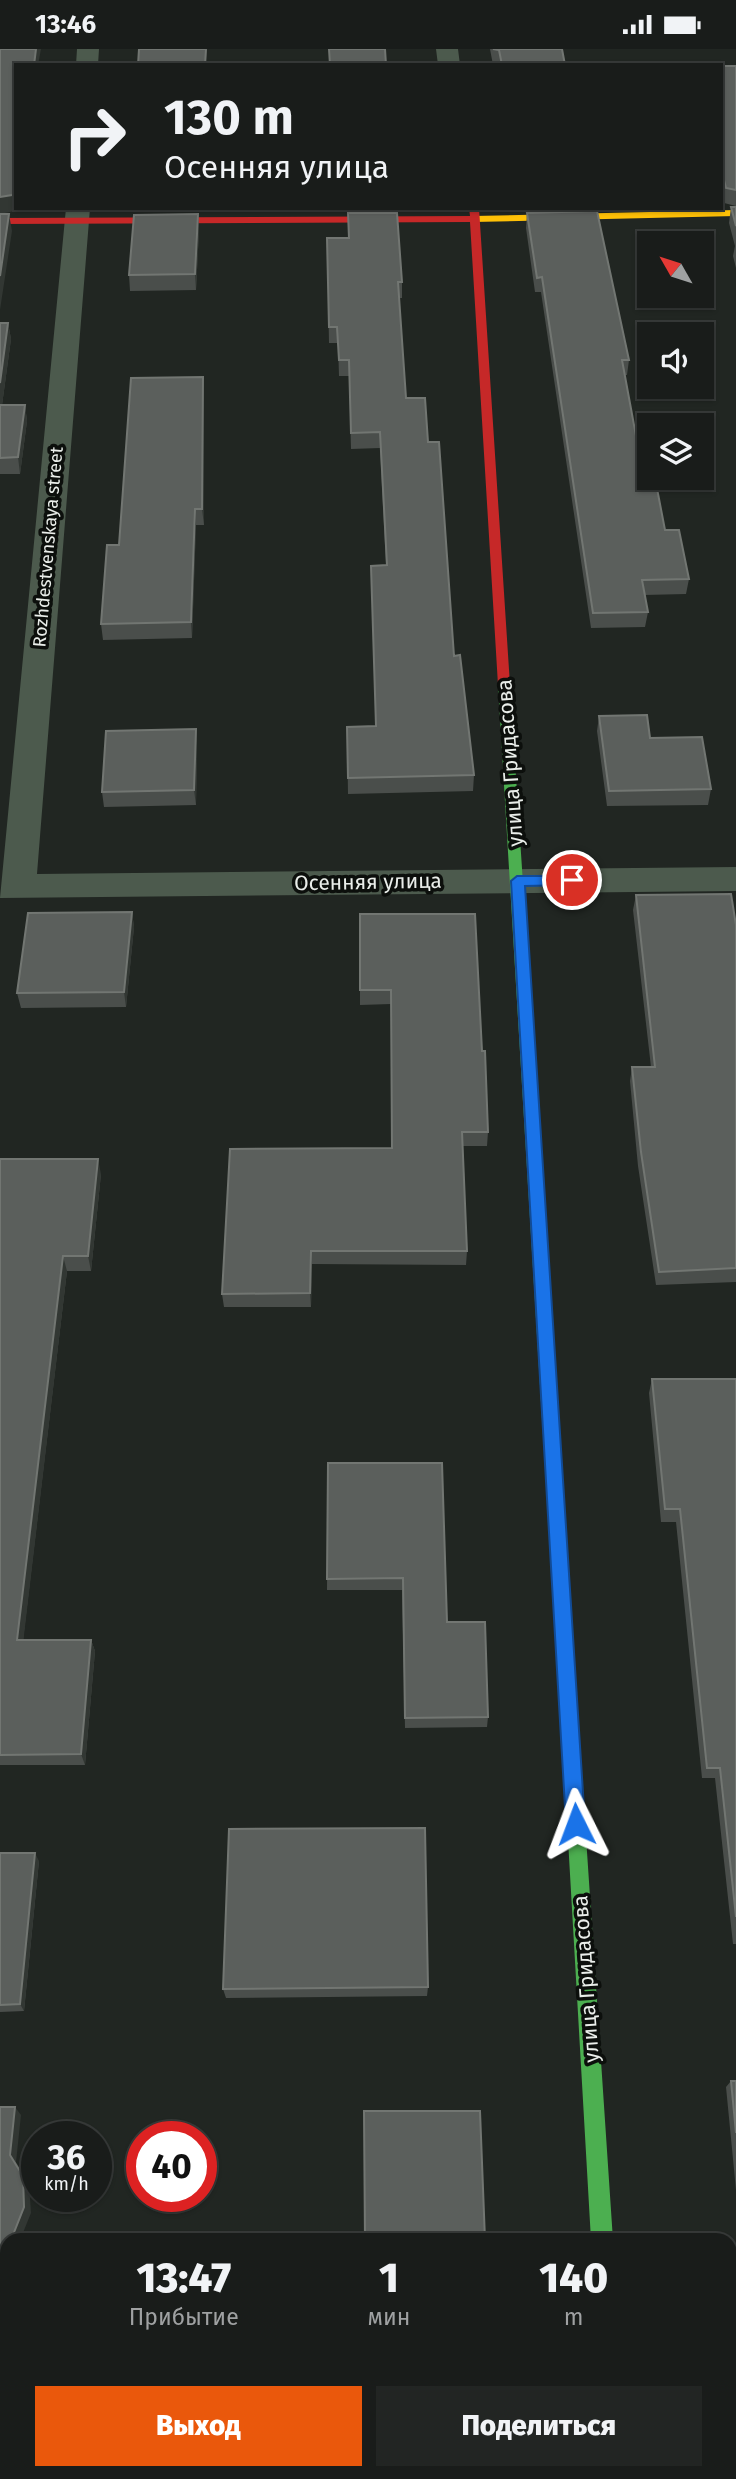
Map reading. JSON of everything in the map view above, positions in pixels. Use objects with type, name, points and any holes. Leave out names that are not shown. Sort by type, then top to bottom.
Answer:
[{"type":"street","points":[[0,221],[77,214],[736,213]]},
{"type":"street","name":"Rozhdestvenskaya street","points":[[9,886],[77,214]]},
{"type":"street","name":"улица Гридасова","points":[[475,214],[602,2233]]},
{"type":"street","name":"Осенняя улица","points":[[9,886],[736,879]]},
{"type":"building","points":[[0,49],[36,49],[34,63],[14,63],[14,193],[0,197]]},
{"type":"building","points":[[139,49],[206,49],[205,63],[138,63]]},
{"type":"building","points":[[329,49],[385,49],[386,63],[330,63]]},
{"type":"building","points":[[493,49],[562,49],[565,63],[502,63],[499,50]]},
{"type":"building","points":[[723,66],[736,66],[736,190],[726,188],[723,176]]},
{"type":"building","points":[[731,207],[736,207],[736,226]]},
{"type":"building","points":[[597,211],[629,360],[622,360],[637,441],[637,490],[657,490],[665,530],[679,530],[689,579],[642,580],[648,612],[593,613],[542,277],[537,278],[527,213]]},
{"type":"building","points":[[348,213],[397,213],[402,282],[398,282],[406,398],[425,398],[428,442],[439,442],[454,656],[460,655],[474,775],[348,778],[347,727],[376,726],[371,566],[387,565],[380,432],[351,433],[349,360],[339,360],[337,327],[329,327],[327,238],[349,238]]},
{"type":"building","points":[[0,214],[9,214],[0,276]]},
{"type":"building","points":[[198,214],[195,274],[129,275],[134,215]]},
{"type":"building","points":[[0,323],[8,323],[0,383]]},
{"type":"building","points":[[203,377],[202,509],[195,509],[191,622],[101,624],[107,545],[119,545],[131,378]]},
{"type":"building","points":[[0,405],[25,405],[18,457],[0,458]]},
{"type":"building","points":[[647,715],[650,738],[702,737],[711,789],[609,791],[599,716]]},
{"type":"building","points":[[196,729],[194,790],[102,792],[106,731]]},
{"type":"building","points":[[731,894],[736,925],[736,1268],[659,1272],[641,1152],[632,1067],[655,1067],[636,895]]},
{"type":"building","points":[[132,912],[124,992],[17,993],[28,913]]},
{"type":"building","points":[[360,914],[475,914],[488,1132],[462,1132],[467,1251],[311,1251],[310,1293],[222,1294],[230,1149],[392,1148],[391,990],[360,990]]},
{"type":"building","points":[[0,1159],[98,1159],[88,1256],[63,1256],[17,1640],[91,1640],[81,1754],[0,1755]]},
{"type":"building","points":[[652,1379],[736,1379],[736,1917],[720,1768],[707,1768],[680,1509],[665,1509]]},
{"type":"building","points":[[328,1463],[442,1463],[447,1622],[485,1622],[488,1717],[405,1718],[403,1578],[327,1579]]},
{"type":"building","points":[[425,1828],[428,1987],[223,1989],[229,1829]]},
{"type":"building","points":[[0,1853],[35,1853],[20,2004],[0,2005]]},
{"type":"building","points":[[731,2081],[736,2081],[736,2133]]},
{"type":"building","points":[[0,2107],[15,2107],[10,2155],[21,2173],[22,2212],[14,2233],[0,2233]]},
{"type":"building","points":[[364,2111],[480,2111],[485,2233],[365,2233]]},
{"type":"traffic: fast","points":[[504,685],[550,1419]]},
{"type":"traffic: fast","points":[[576,1822],[602,2233]]},
{"type":"traffic: slow","points":[[473,219],[736,213]]},
{"type":"traffic: jam","points":[[474,210],[504,685]]},
{"type":"traffic: jam","points":[[0,221],[473,219]]},
{"type":"traffic: jam","points":[[550,1419],[576,1822]]},
{"type":"route","points":[[572,880],[517,881],[576,1824]]}]
